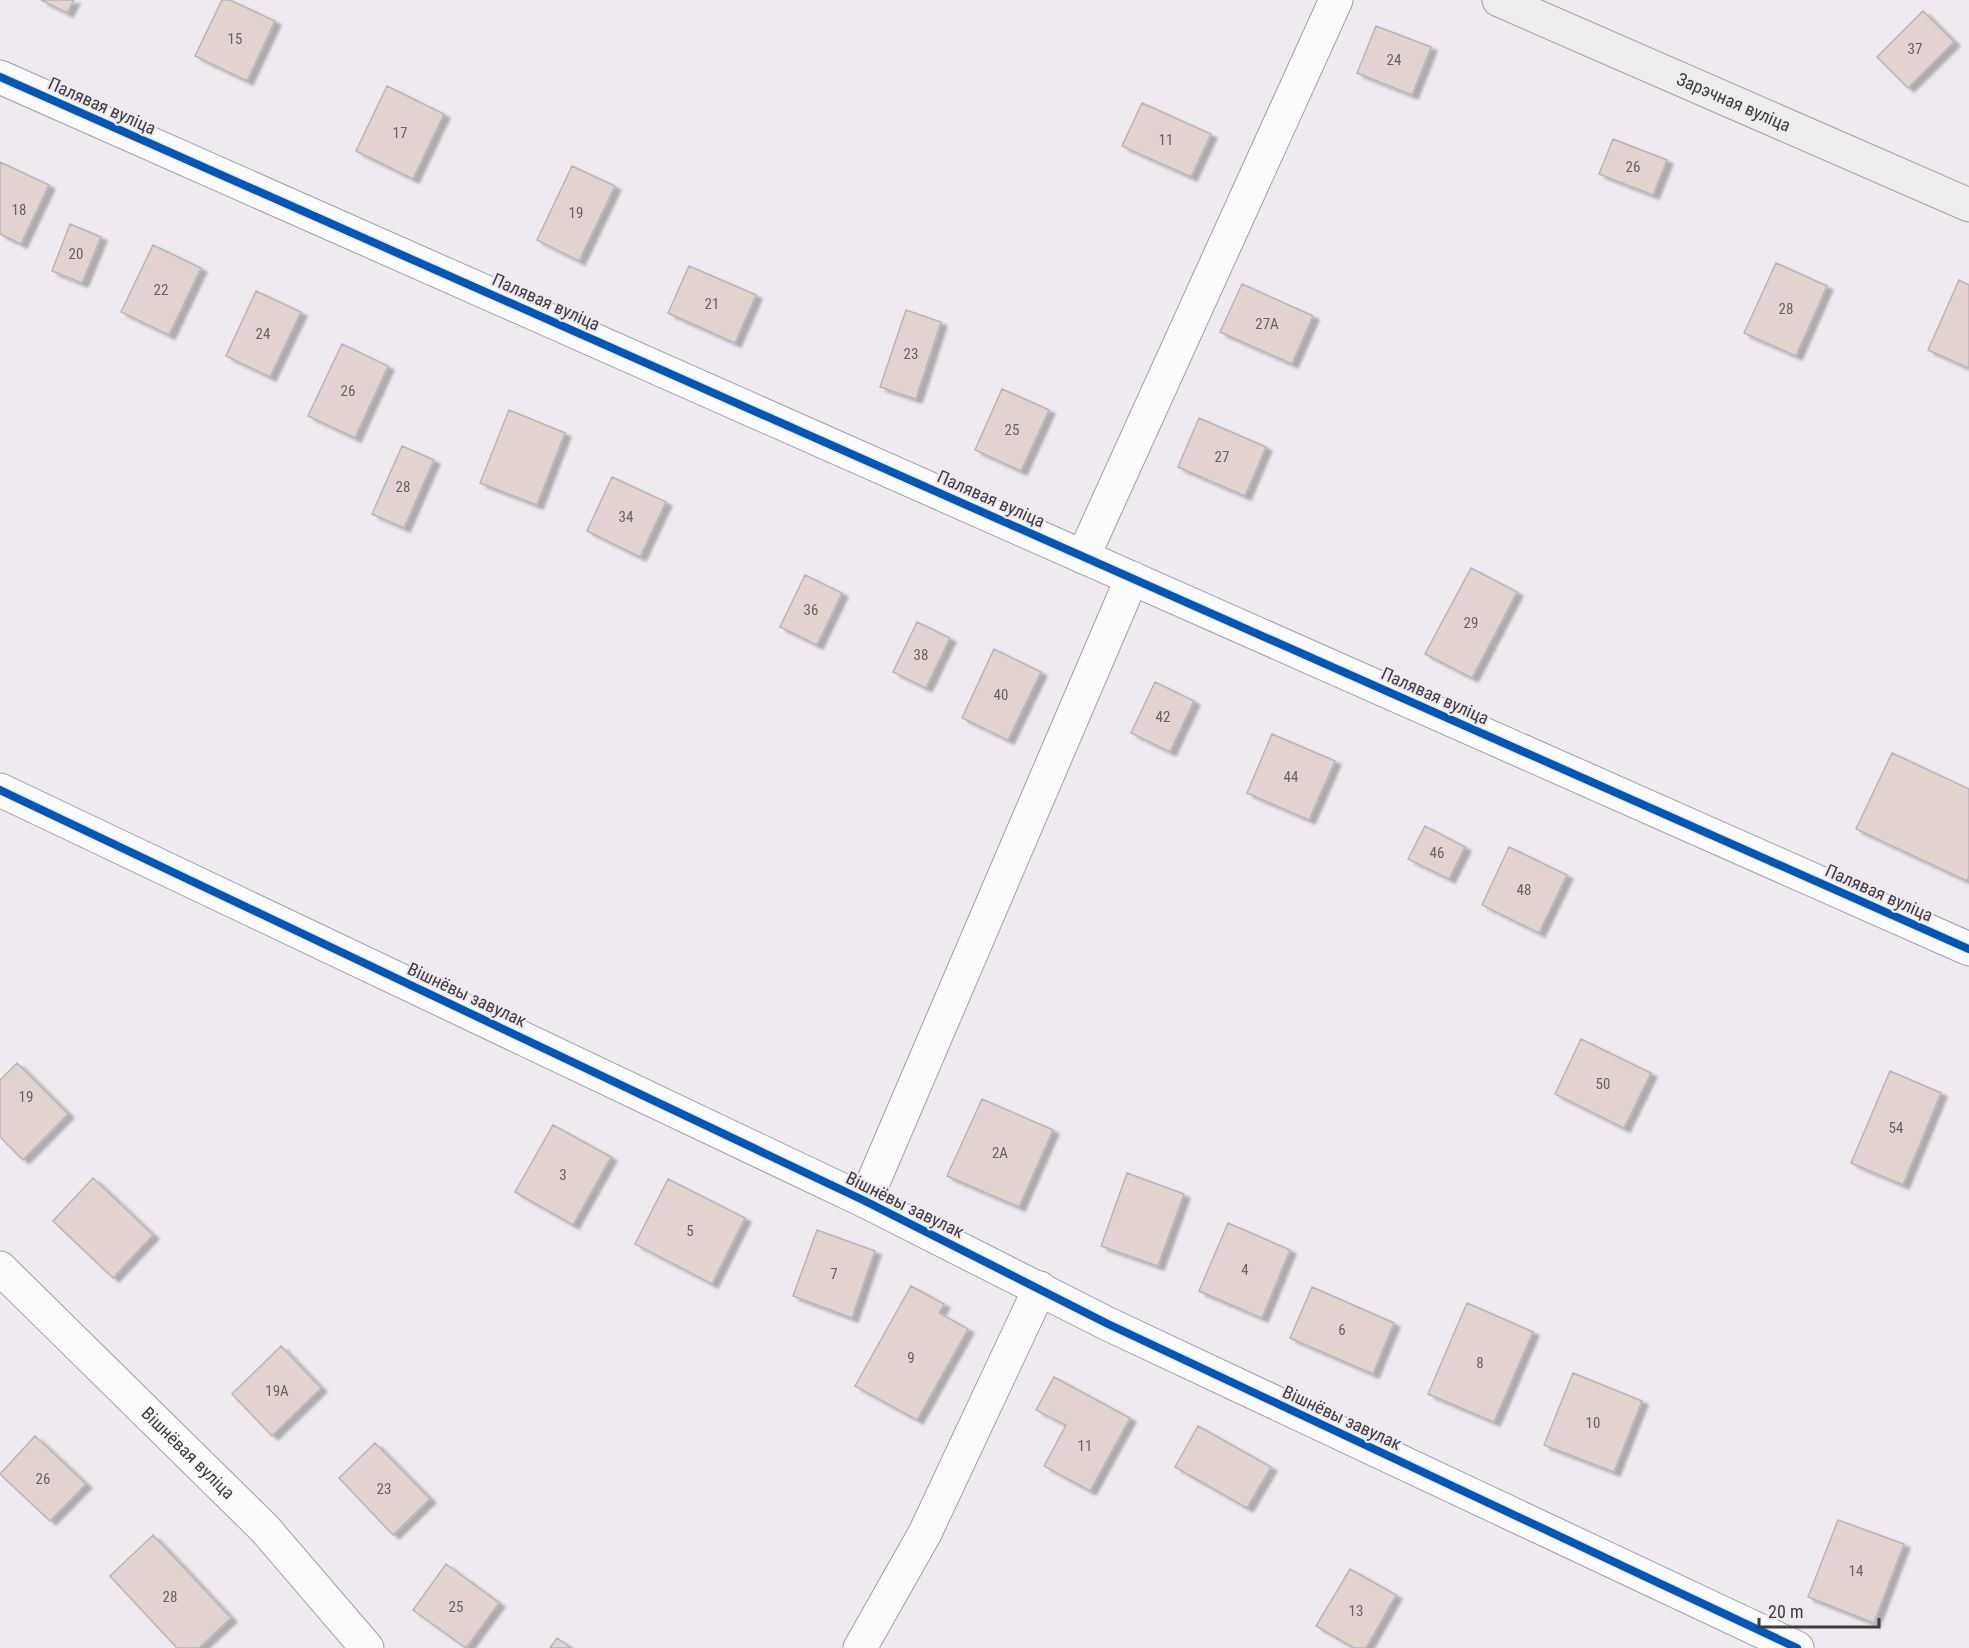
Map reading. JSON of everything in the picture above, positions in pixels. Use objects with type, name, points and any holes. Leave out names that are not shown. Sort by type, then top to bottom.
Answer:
[{"type":"main road","name":"Зарэчная вуліца","points":[[1499,0],[1969,205]]},
{"type":"street","points":[[1083,557],[1336,0]]},
{"type":"street","name":"Палявая вуліца","points":[[0,77],[1969,949]]},
{"type":"street","points":[[865,1201],[1132,578]]},
{"type":"street","name":"Вішнёвы завулак","points":[[0,790],[865,1201],[1108,1324],[1797,1648]]},
{"type":"street","name":"Вішнёвая вуліца","points":[[0,1268],[265,1529],[367,1648]]},
{"type":"street","points":[[860,1648],[925,1533],[1040,1288]]},
{"type":"building","points":[[41,0],[74,0],[67,13]]},
{"type":"building","points":[[222,0],[230,0],[275,21],[247,81],[195,56]]},
{"type":"building","points":[[1923,11],[1954,42],[1908,88],[1877,57]]},
{"type":"building","points":[[1376,26],[1431,47],[1412,95],[1357,73]]},
{"type":"building","points":[[387,86],[444,114],[413,179],[356,151]]},
{"type":"building","points":[[1142,103],[1211,134],[1191,177],[1122,146]]},
{"type":"building","points":[[1613,139],[1667,160],[1653,195],[1599,174]]},
{"type":"building","points":[[0,162],[49,185],[21,244],[0,234]]},
{"type":"building","points":[[572,166],[615,186],[579,261],[537,240]]},
{"type":"building","points":[[70,224],[101,237],[82,283],[52,271]]},
{"type":"building","points":[[153,245],[201,268],[169,335],[121,312]]},
{"type":"building","points":[[1776,263],[1827,286],[1796,356],[1744,333]]},
{"type":"building","points":[[689,266],[756,295],[735,343],[668,313]]},
{"type":"building","points":[[1959,280],[1969,285],[1969,368],[1928,350]]},
{"type":"building","points":[[1242,284],[1313,316],[1292,364],[1220,332]]},
{"type":"building","points":[[256,291],[301,312],[270,377],[226,356]]},
{"type":"building","points":[[906,310],[941,322],[916,399],[880,387]]},
{"type":"building","points":[[342,344],[388,366],[355,438],[308,416]]},
{"type":"building","points":[[1002,389],[1049,410],[1021,471],[975,450]]},
{"type":"building","points":[[509,410],[565,433],[537,505],[480,483]]},
{"type":"building","points":[[1199,418],[1266,447],[1245,496],[1178,467]]},
{"type":"building","points":[[402,446],[434,460],[404,528],[372,514]]},
{"type":"building","points":[[612,477],[666,502],[640,557],[587,531]]},
{"type":"building","points":[[1471,568],[1517,592],[1472,678],[1425,654]]},
{"type":"building","points":[[805,575],[842,593],[817,645],[780,627]]},
{"type":"building","points":[[917,622],[950,638],[926,688],[893,672]]},
{"type":"building","points":[[994,649],[1041,672],[1008,740],[962,718]]},
{"type":"building","points":[[1155,682],[1194,701],[1170,752],[1131,733]]},
{"type":"building","points":[[1272,734],[1335,761],[1309,820],[1247,793]]},
{"type":"building","points":[[1892,753],[1969,789],[1969,876],[1967,881],[1856,829]]},
{"type":"building","points":[[1425,826],[1465,847],[1449,879],[1408,859]]},
{"type":"building","points":[[1509,847],[1567,875],[1539,933],[1482,905]]},
{"type":"building","points":[[1581,1039],[1651,1073],[1624,1128],[1555,1094]]},
{"type":"building","points":[[17,1063],[68,1114],[23,1160],[0,1137],[0,1080]]},
{"type":"building","points":[[1890,1071],[1941,1093],[1903,1185],[1851,1163]]},
{"type":"building","points":[[982,1099],[1053,1130],[1019,1207],[947,1176]]},
{"type":"building","points":[[553,1125],[611,1157],[573,1225],[515,1192]]},
{"type":"building","points":[[1127,1173],[1184,1194],[1158,1266],[1101,1246]]},
{"type":"building","points":[[93,1178],[153,1235],[113,1278],[53,1221]]},
{"type":"building","points":[[668,1179],[745,1218],[712,1284],[635,1244]]},
{"type":"building","points":[[1228,1223],[1290,1250],[1262,1318],[1199,1291]]},
{"type":"building","points":[[817,1230],[875,1251],[852,1318],[793,1296]]},
{"type":"building","points":[[911,1286],[944,1304],[939,1313],[968,1329],[917,1420],[855,1386]]},
{"type":"building","points":[[1312,1287],[1394,1323],[1373,1374],[1290,1338]]},
{"type":"building","points":[[1467,1303],[1533,1332],[1494,1422],[1428,1394]]},
{"type":"building","points":[[281,1346],[321,1388],[272,1436],[232,1394]]},
{"type":"building","points":[[1573,1373],[1642,1401],[1614,1472],[1544,1445]]},
{"type":"building","points":[[1054,1377],[1130,1418],[1090,1491],[1044,1466],[1066,1425],[1036,1410]]},
{"type":"building","points":[[1198,1426],[1271,1467],[1247,1508],[1175,1467]]},
{"type":"building","points":[[35,1436],[86,1484],[50,1521],[0,1474]]},
{"type":"building","points":[[375,1443],[430,1499],[393,1535],[339,1478]]},
{"type":"building","points":[[1838,1520],[1904,1544],[1874,1623],[1808,1597]]},
{"type":"building","points":[[153,1535],[231,1618],[199,1648],[177,1648],[110,1576]]},
{"type":"building","points":[[446,1564],[499,1603],[466,1648],[413,1610]]},
{"type":"building","points":[[1350,1569],[1396,1595],[1366,1648],[1354,1648],[1316,1626]]},
{"type":"building","points":[[557,1638],[571,1648],[550,1648]]},
{"type":"cycle path","points":[[0,77],[1969,949]]},
{"type":"cycle path","points":[[0,790],[865,1201],[1108,1324],[1797,1648]]}]
